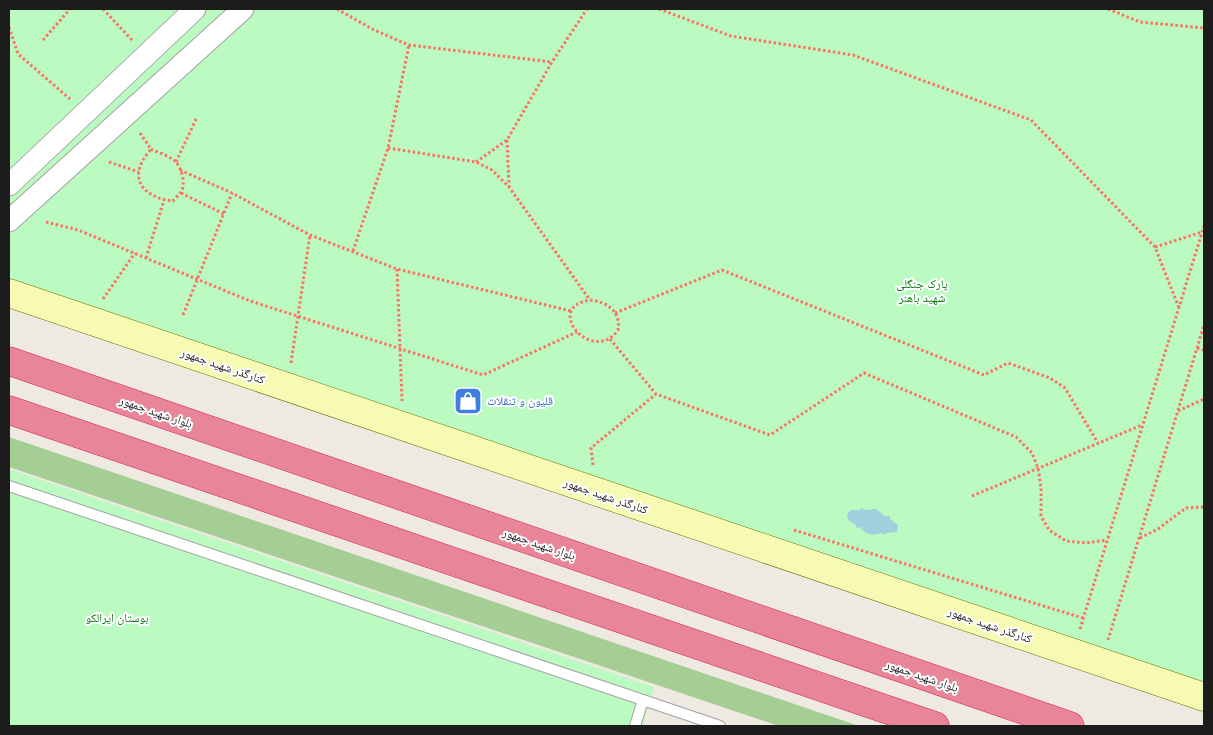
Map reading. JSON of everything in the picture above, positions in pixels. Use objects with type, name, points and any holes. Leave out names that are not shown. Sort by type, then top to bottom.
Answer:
[{"type":"highway","name":"بلوار شهید جمهور","points":[[9,361],[1070,726]]},
{"type":"highway","points":[[9,410],[935,726]]},
{"type":"street","points":[[9,185],[194,9]]},
{"type":"street","points":[[9,221],[243,9]]},
{"type":"street","name":"کنارگذر شهید جمهور","points":[[9,293],[1204,697]]},
{"type":"lane","points":[[9,486],[720,726]]},
{"type":"lane","points":[[636,726],[643,700]]},
{"type":"path","points":[[43,40],[70,9]]},
{"type":"path","points":[[103,9],[136,44]]},
{"type":"path","points":[[337,9],[374,30],[409,45],[552,62]]},
{"type":"path","points":[[476,162],[507,140],[552,62],[587,9]]},
{"type":"path","points":[[658,9],[731,36],[853,55],[1031,120],[1155,247],[1179,308]]},
{"type":"path","points":[[1108,9],[1140,22],[1204,28]]},
{"type":"path","points":[[9,27],[18,54],[74,102]]},
{"type":"path","points":[[354,252],[388,148],[409,45]]},
{"type":"path","points":[[176,162],[197,117]]},
{"type":"path","points":[[140,133],[151,149],[176,162],[180,170],[183,177],[183,187],[181,192],[172,201],[164,200],[146,192],[139,181],[142,162],[151,149]]},
{"type":"path","points":[[507,140],[509,187]]},
{"type":"path","points":[[388,148],[476,162],[492,170],[509,187],[590,300]]},
{"type":"path","points":[[109,162],[139,172]]},
{"type":"path","points":[[180,170],[232,194],[310,235],[397,269],[571,311]]},
{"type":"path","points":[[181,192],[224,214]]},
{"type":"path","points":[[183,315],[232,194]]},
{"type":"path","points":[[146,258],[164,200]]},
{"type":"path","points":[[46,222],[78,230],[250,301],[483,375],[577,332]]},
{"type":"path","points":[[1072,653],[1204,226]]},
{"type":"path","points":[[1155,247],[1202,232]]},
{"type":"path","points":[[287,388],[310,235]]},
{"type":"path","points":[[88,320],[135,253]]},
{"type":"path","points":[[397,269],[402,426]]},
{"type":"path","points":[[615,313],[722,270],[984,375],[1008,363],[1050,378],[1065,388],[1098,443]]},
{"type":"path","points":[[590,300],[602,302],[618,318],[618,330],[610,338],[598,341],[592,340],[577,332],[571,323],[571,311],[579,302],[590,300]]},
{"type":"path","points":[[1101,662],[1204,325]]},
{"type":"path","points":[[610,338],[656,394],[770,435],[864,373],[1016,437],[1032,453],[1038,468],[1041,487],[1041,516],[1049,530],[1066,541],[1086,543],[1107,540]]},
{"type":"path","points":[[1197,348],[1204,350]]},
{"type":"path","points":[[597,492],[591,448],[656,394]]},
{"type":"path","points":[[1178,411],[1204,399]]},
{"type":"path","points":[[972,496],[1143,424]]},
{"type":"path","points":[[1139,538],[1158,529],[1186,508],[1204,507]]},
{"type":"green space","name":"پارک جنگلی شهید باهنر","points":[[9,9],[1204,9],[1204,683],[9,280]]},
{"type":"green space","points":[[9,437],[859,726],[779,726],[9,467]]},
{"type":"green space","name":"بوستان ایرالکو","points":[[9,469],[654,687],[643,726],[9,726]]},
{"type":"water","points":[[861,508],[865,510],[876,509],[885,516],[890,516],[890,519],[898,525],[897,532],[872,535],[860,527],[856,528],[856,525],[848,520],[847,514],[851,510],[860,510]]},
{"type":"place","name":"قلیون و تنقلات","points":[[468,401]]}]
